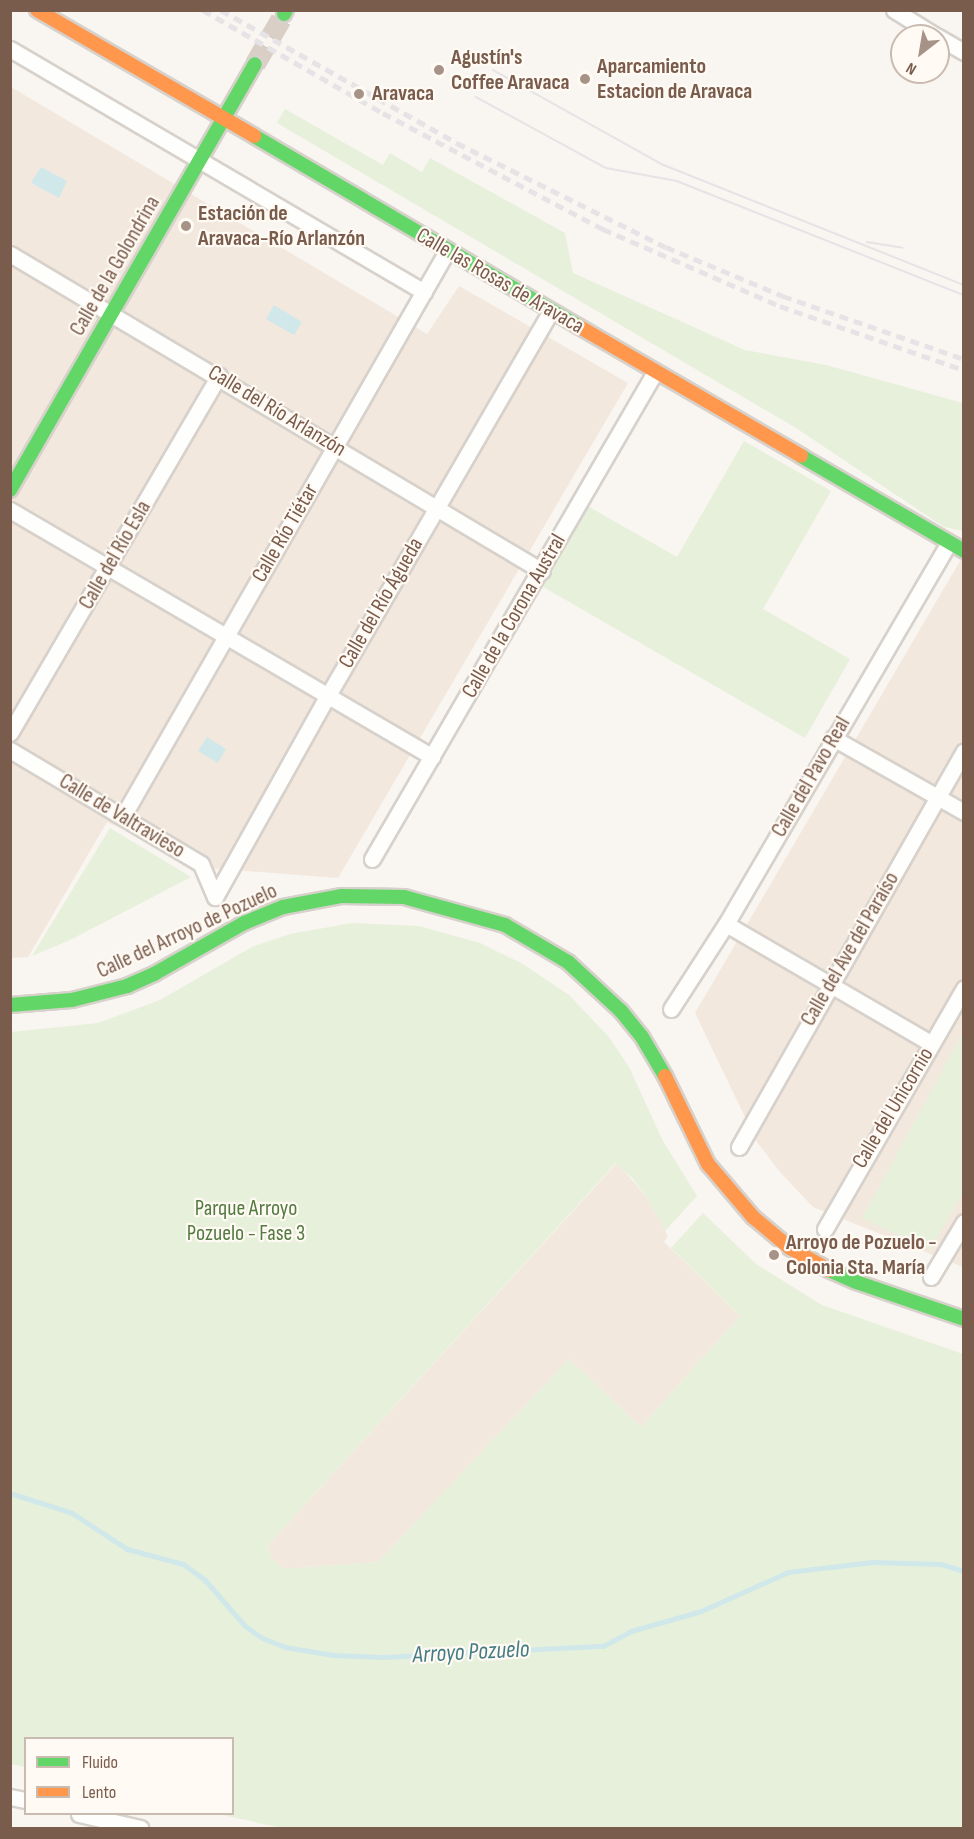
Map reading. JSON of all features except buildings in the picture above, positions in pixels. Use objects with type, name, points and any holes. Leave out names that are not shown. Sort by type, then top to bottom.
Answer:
[{"type":"street","name":"Calle las Rosas de Aravaca","points":[[37,10],[963,551]]},
{"type":"street","points":[[894,10],[916,24]]},
{"type":"street","points":[[950,44],[963,52]]},
{"type":"street","points":[[10,49],[424,292]]},
{"type":"street","name":"Calle de la Golondrina","points":[[10,490],[255,64]]},
{"type":"street","name":"Calle Río Tiétar","points":[[123,816],[447,251]]},
{"type":"street","name":"Calle del Río Arlanzón","points":[[11,255],[219,376],[542,571]]},
{"type":"street","name":"Calle del Río Águeda","points":[[215,897],[327,696],[551,311]]},
{"type":"street","name":"Calle de la Corona Austral","points":[[372,859],[542,571],[655,372]]},
{"type":"street","name":"Calle del Río Esla","points":[[10,734],[219,376]]},
{"type":"street","points":[[10,510],[432,757]]},
{"type":"street","name":"Calle del Pavo Real","points":[[671,1009],[726,924],[949,543]]},
{"type":"street","points":[[834,738],[963,812]]},
{"type":"street","name":"Calle de Valtravieso","points":[[10,750],[201,864],[215,897]]},
{"type":"street","name":"Calle del Ave del Paraíso","points":[[739,1147],[963,751]]},
{"type":"street","name":"Calle del Arroyo de Pozuelo","points":[[10,1005],[72,1000],[110,992],[153,974],[244,922],[283,907],[315,900],[342,896],[404,897],[505,925],[568,962],[621,1011],[642,1037],[660,1067],[708,1164],[753,1217],[790,1248],[822,1266],[856,1282],[963,1319]]},
{"type":"street","points":[[726,924],[932,1044]]},
{"type":"street","name":"Calle del Unicornio","points":[[825,1229],[963,988]]},
{"type":"street","points":[[931,1276],[963,1222]]},
{"type":"street","points":[[83,1815],[140,1828]]},
{"type":"shaded area","points":[[11,87],[427,334],[459,286],[628,383],[338,878],[208,868],[107,822],[28,957],[11,958]]},
{"type":"shaded area","points":[[963,556],[963,1267],[813,1207],[780,1172],[757,1142],[695,1013]]},
{"type":"shaded area","points":[[617,1163],[647,1197],[668,1236],[664,1242],[740,1316],[641,1427],[569,1359],[378,1562],[284,1569],[272,1559],[268,1545]]},
{"type":"green space","points":[[285,109],[383,165],[390,153],[422,172],[430,158],[565,233],[573,273],[745,350],[826,365],[963,403],[963,531],[944,527],[796,428],[277,123]]},
{"type":"green space","points":[[744,441],[831,491],[763,609],[850,659],[805,738],[538,584],[584,504],[677,557]]},
{"type":"green space","points":[[110,828],[191,877],[70,940],[32,956]]},
{"type":"green space","name":"Parque Arroyo Pozuelo - Fase 3","points":[[352,923],[419,926],[480,943],[523,964],[569,995],[609,1037],[629,1067],[663,1141],[697,1196],[665,1231],[647,1197],[616,1163],[268,1545],[272,1559],[284,1569],[378,1562],[569,1359],[641,1427],[740,1316],[671,1248],[703,1213],[756,1264],[822,1305],[963,1354],[963,1828],[281,1828],[223,1815],[234,1815],[234,1737],[24,1737],[24,1767],[11,1764],[11,1032],[98,1023],[160,1000],[252,947],[290,934]]},
{"type":"green space","points":[[963,1033],[963,1192],[930,1250],[862,1218]]},
{"type":"water","points":[[41,167],[67,181],[59,198],[33,184],[32,181]]},
{"type":"water","points":[[274,305],[302,322],[294,335],[266,319]]},
{"type":"water","points":[[207,737],[226,749],[218,763],[198,751]]},
{"type":"waterway","name":"Arroyo Pozuelo","points":[[10,1493],[72,1513],[127,1549],[183,1564],[205,1580],[245,1626],[262,1638],[285,1647],[333,1655],[383,1657],[603,1646],[631,1631],[701,1611],[788,1572],[872,1562],[941,1564],[964,1571]]},
{"type":"tunnel","points":[[255,64],[284,14]]},
{"type":"tram line","points":[[493,70],[664,165],[964,285]]},
{"type":"tram line","points":[[476,97],[606,168],[677,181],[964,295]]},
{"type":"tram line","points":[[867,242],[903,248]]},
{"type":"railway","points":[[203,10],[383,113],[603,229],[780,306],[964,370]]},
{"type":"railway","points":[[221,10],[457,143],[666,247],[783,296],[964,359]]},
{"type":"traffic: fast","points":[[284,14],[286,10]]},
{"type":"traffic: fast","points":[[10,490],[255,64]]},
{"type":"traffic: fast","points":[[254,136],[578,326]]},
{"type":"traffic: fast","points":[[801,456],[964,551]]},
{"type":"traffic: fast","points":[[10,1005],[72,1000],[127,986],[154,974],[244,923],[283,907],[342,896],[404,897],[505,925],[568,962],[621,1011],[642,1037],[665,1076]]},
{"type":"traffic: fast","points":[[829,1270],[856,1282],[964,1319]]},
{"type":"traffic: slow","points":[[37,10],[254,136]]},
{"type":"traffic: slow","points":[[578,326],[801,456]]},
{"type":"traffic: slow","points":[[665,1076],[708,1164],[753,1217],[790,1248],[829,1270]]},
{"type":"place","name":"Agustín's Coffee Aravaca","points":[[439,70]]},
{"type":"place","name":"Aparcamiento Estacion de Aravaca","points":[[585,79]]},
{"type":"place","name":"Aravaca","points":[[359,94]]},
{"type":"place","name":"Estación de Aravaca-Río Arlanzón","points":[[186,226]]},
{"type":"place","name":"Arroyo de Pozuelo - Colonia Sta. María","points":[[774,1255]]}]
